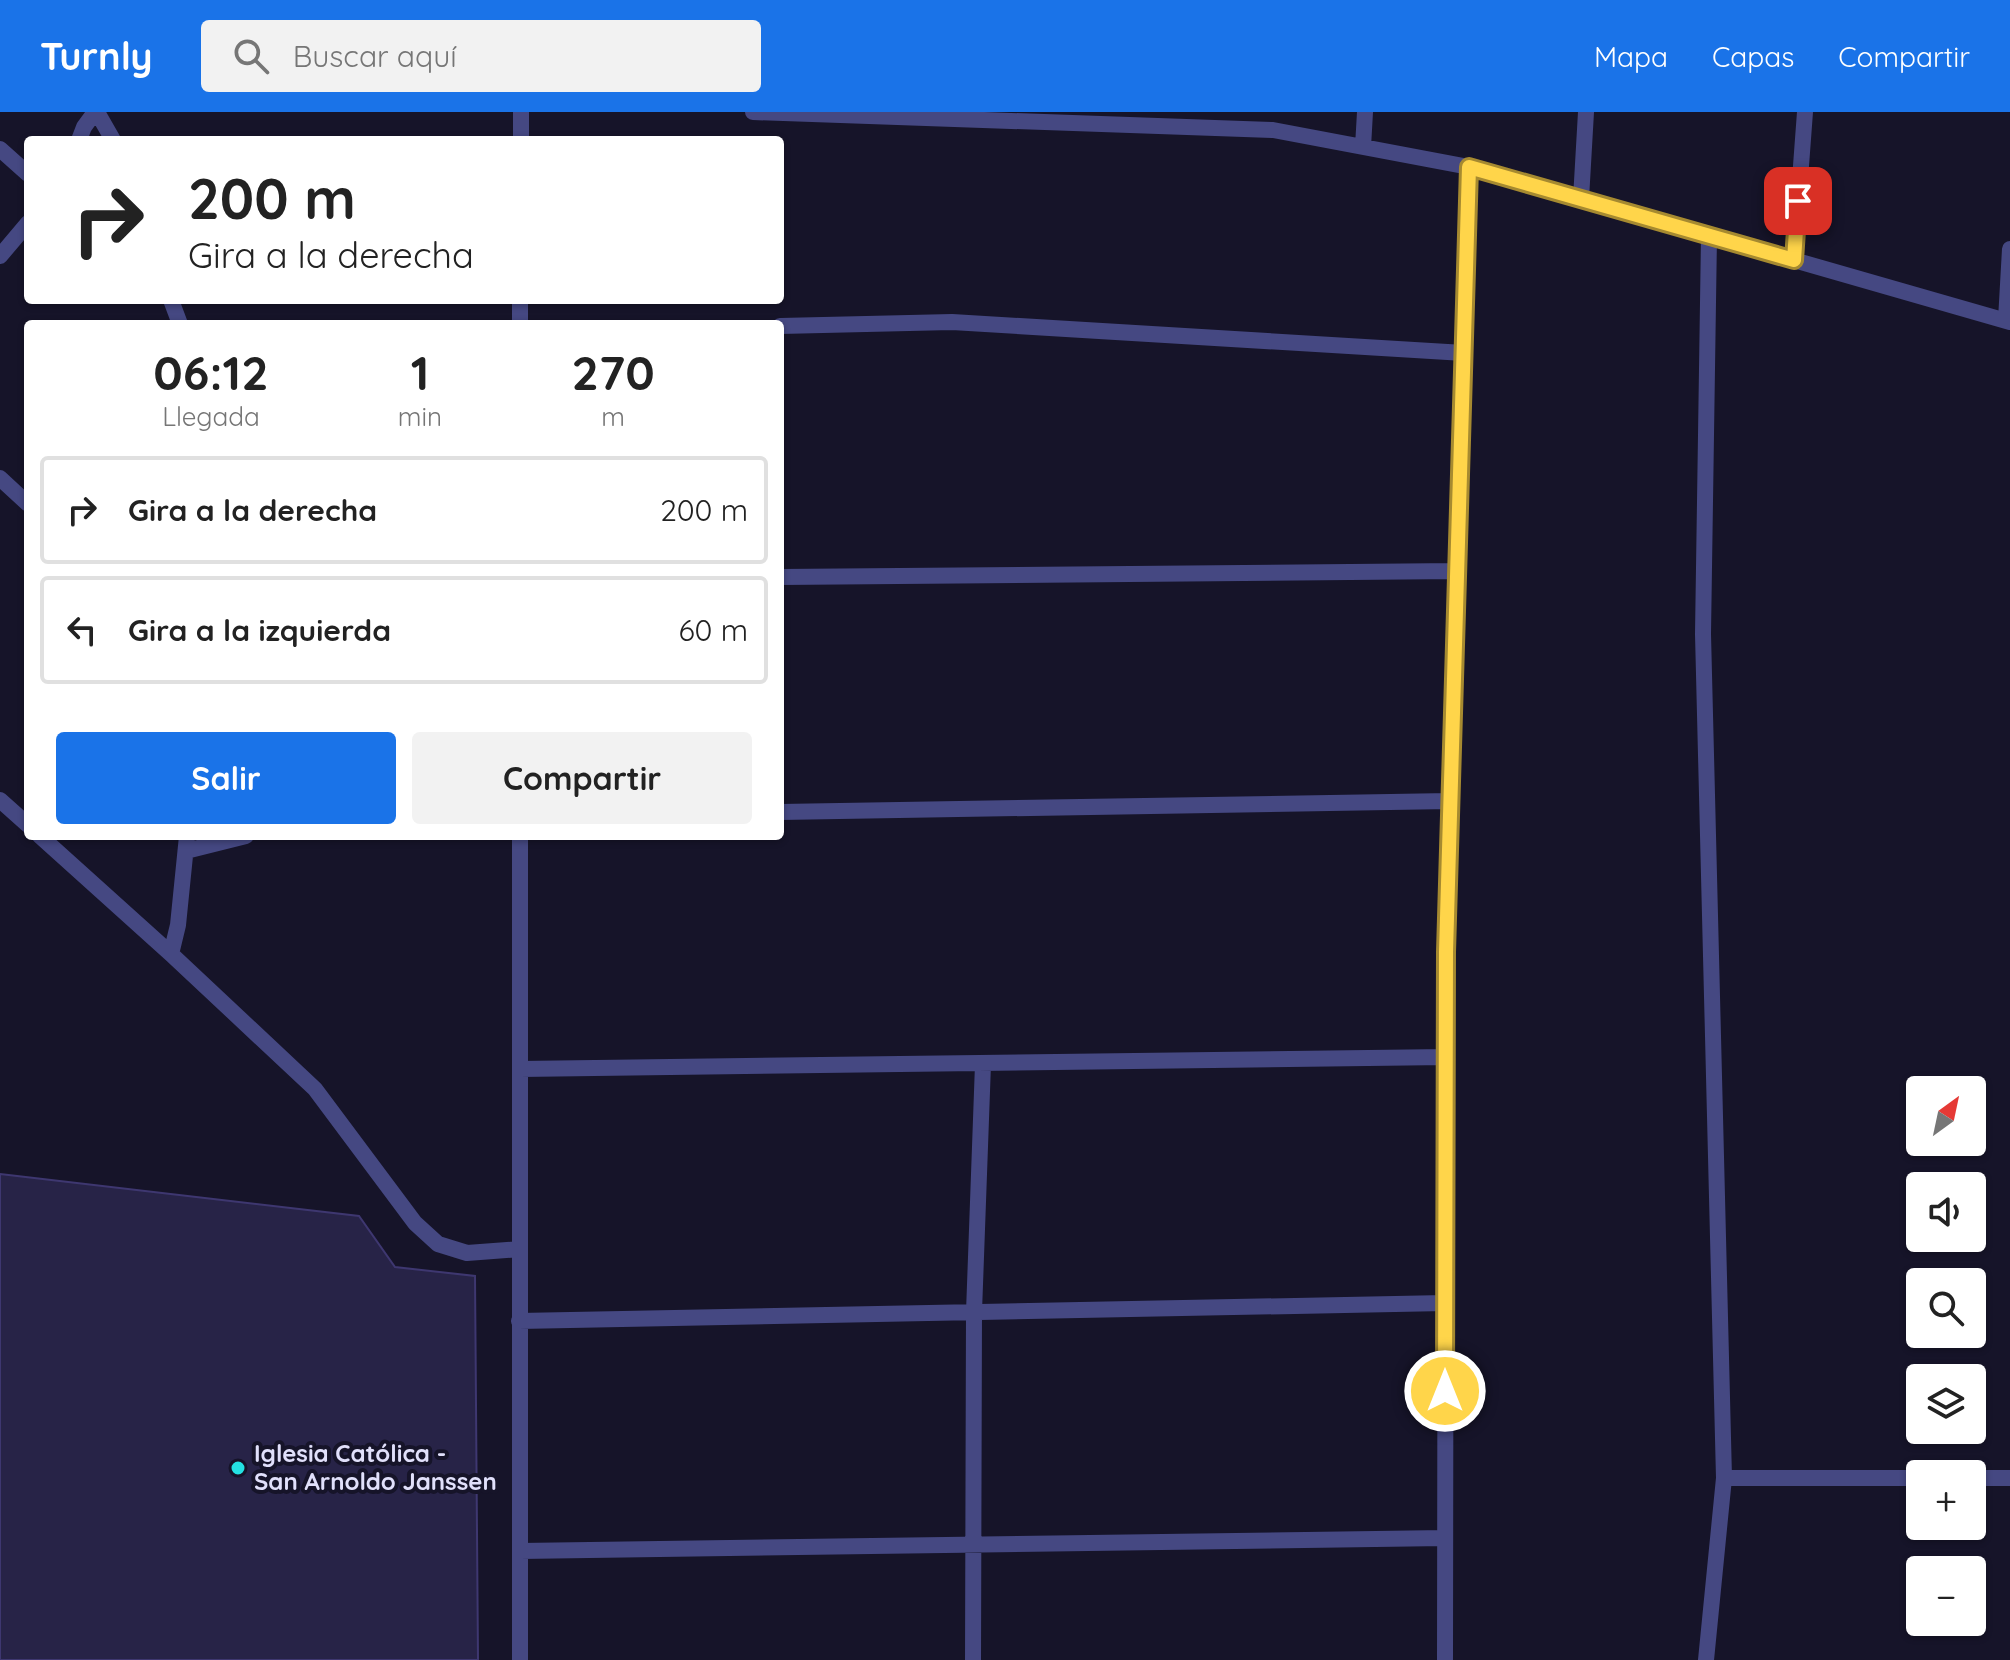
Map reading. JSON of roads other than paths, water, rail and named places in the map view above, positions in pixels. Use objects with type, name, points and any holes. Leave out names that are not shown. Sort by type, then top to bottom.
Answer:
[{"type":"street","points":[[81,136],[96,112],[111,136]]},
{"type":"street","points":[[521,112],[521,136]]},
{"type":"street","points":[[753,112],[1147,119],[1273,130],[1469,167],[2008,321],[2010,249]]},
{"type":"street","points":[[1363,147],[1365,112]]},
{"type":"street","points":[[1581,199],[1586,112]]},
{"type":"street","points":[[1794,260],[1805,112]]},
{"type":"street","points":[[0,149],[24,170]]},
{"type":"street","points":[[1445,1660],[1446,1057],[1450,801],[1469,167]]},
{"type":"street","points":[[0,256],[24,228]]},
{"type":"street","points":[[1706,1660],[1724,1478],[1703,634],[1709,236]]},
{"type":"street","points":[[784,326],[952,322],[1464,353]]},
{"type":"street","points":[[0,478],[24,500]]},
{"type":"street","points":[[784,577],[1457,571]]},
{"type":"street","points":[[0,800],[24,821]]},
{"type":"street","points":[[784,812],[1450,801]]},
{"type":"street","points":[[44,840],[315,1089],[415,1223],[438,1244],[467,1253],[520,1249]]},
{"type":"street","points":[[171,954],[178,925],[186,843],[212,840]]},
{"type":"street","points":[[520,840],[520,1660]]},
{"type":"street","points":[[520,1069],[1446,1057]]},
{"type":"street","points":[[973,1660],[974,1312],[983,1064]]},
{"type":"street","points":[[519,1321],[1445,1303]]},
{"type":"street","points":[[1724,1478],[1906,1478]]},
{"type":"street","points":[[1986,1478],[2010,1478]]},
{"type":"street","points":[[520,1551],[1445,1538]]},
{"type":"place","name":"Iglesia Católica - San Arnoldo Janssen","points":[[238,1468]]}]
